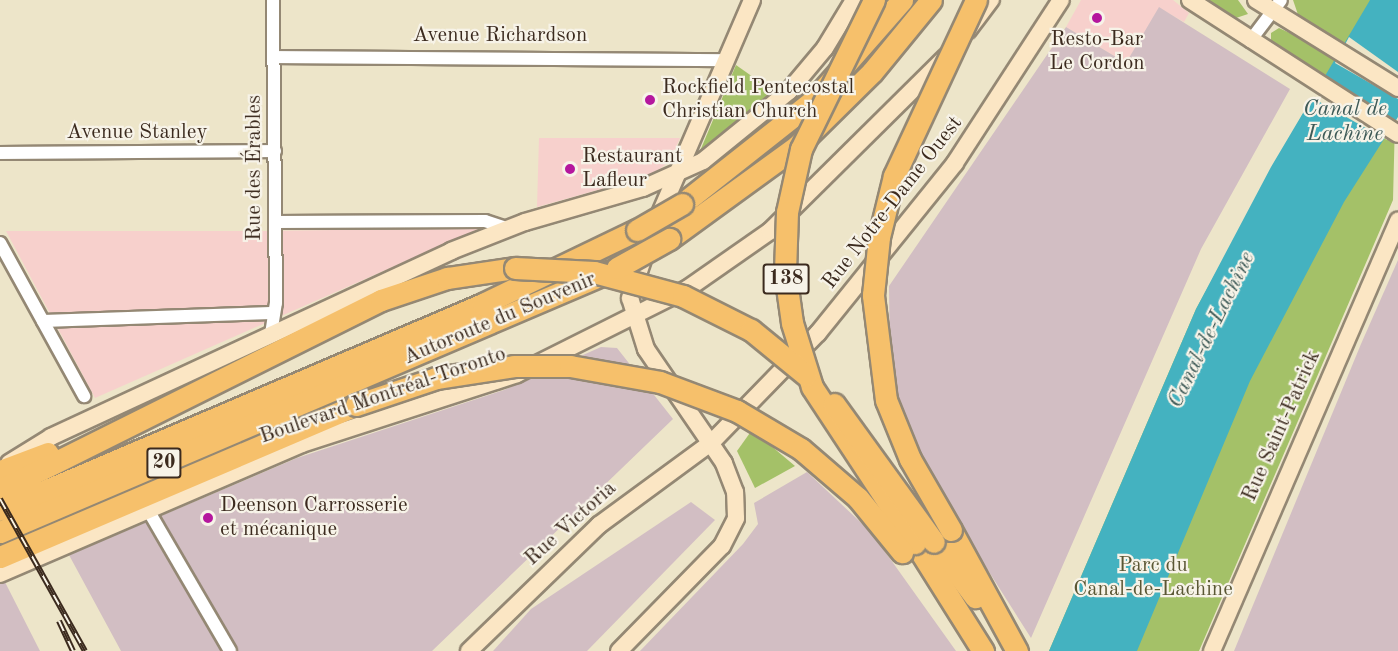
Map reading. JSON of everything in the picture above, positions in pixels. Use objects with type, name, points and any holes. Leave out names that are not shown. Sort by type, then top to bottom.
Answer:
[{"type":"highway","name":"138","points":[[874,0],[798,158],[785,229],[789,308],[805,369],[829,418],[982,649]]},
{"type":"highway","name":"Autoroute du Souvenir","points":[[0,510],[483,304],[638,230],[682,204],[815,99],[902,0]]},
{"type":"highway","name":"Autoroute du Souvenir","points":[[0,532],[617,268],[669,239],[797,146],[872,72],[930,0]]},
{"type":"highway","points":[[976,0],[890,187],[876,256],[874,330],[886,400],[905,449],[1016,651]]},
{"type":"highway","points":[[0,490],[106,442],[200,388],[309,334],[413,288],[498,269],[614,275],[703,304],[769,342],[823,392],[1016,651]]},
{"type":"highway","points":[[1,561],[356,405],[436,378],[514,366],[603,370],[693,392],[768,427],[840,481],[982,649]]},
{"type":"highway","points":[[0,470],[200,388]]},
{"type":"main road","points":[[619,651],[731,532],[737,507],[733,484],[712,442],[652,359],[632,317],[633,284],[676,174],[752,0]]},
{"type":"main road","points":[[0,470],[51,436],[507,228],[676,174],[734,141],[777,104],[825,48],[854,0]]},
{"type":"main road","name":"Boulevard Montréal-Toronto","points":[[1,561],[148,510],[344,429],[517,375],[713,274],[770,231],[928,76],[991,0]]},
{"type":"main road","name":"Rue Notre-Dame Ouest","points":[[712,442],[811,341],[902,234],[999,100],[1061,0]]},
{"type":"main road","points":[[1190,0],[1277,59],[1398,134]]},
{"type":"main road","points":[[1256,0],[1277,5],[1339,52],[1398,88]]},
{"type":"main road","name":"Rue Saint-Patrick","points":[[1212,651],[1398,221]]},
{"type":"main road","name":"Rue Victoria","points":[[469,651],[599,525],[712,442]]},
{"type":"street","name":"Rue des Érables","points":[[271,334],[271,313],[276,303],[273,0]]},
{"type":"street","points":[[1250,41],[1277,5]]},
{"type":"street","name":"Avenue Richardson","points":[[273,57],[710,56],[726,60]]},
{"type":"street","name":"Avenue Stanley","points":[[0,153],[275,151]]},
{"type":"street","points":[[275,222],[485,221],[507,228]]},
{"type":"street","points":[[0,243],[84,396]]},
{"type":"street","points":[[43,321],[271,313]]},
{"type":"street","points":[[148,510],[230,651]]},
{"type":"shaded area","points":[[1081,0],[1173,0],[1189,13],[1184,22],[1159,8],[1126,63],[1066,27]]},
{"type":"shaded area","points":[[1159,7],[1290,89],[1201,249],[1031,638],[930,479],[900,414],[890,367],[889,286],[1066,27],[1126,63]]},
{"type":"shaded area","points":[[539,138],[680,138],[670,161],[652,175],[537,207]]},
{"type":"shaded area","points":[[481,228],[95,398],[6,231],[261,231]]},
{"type":"shaded area","points":[[1398,260],[1398,651],[1234,651],[1361,344]]},
{"type":"shaded area","points":[[601,347],[617,348],[673,419],[432,651],[121,651],[69,555],[297,458],[504,390]]},
{"type":"shaded area","points":[[807,472],[871,532],[956,651],[640,651],[743,544],[758,524],[754,503]]},
{"type":"shaded area","points":[[691,502],[715,520],[587,651],[493,651],[531,609]]},
{"type":"shaded area","points":[[5,582],[40,651],[0,651],[0,584]]},
{"type":"green space","points":[[1203,0],[1238,0],[1248,14],[1233,19]]},
{"type":"green space","name":"Canal de Lachine","points":[[1293,0],[1398,0],[1393,200],[1199,651],[1049,651],[1196,309],[1323,77],[1271,43],[1271,33],[1279,28],[1307,41]]},
{"type":"green space","points":[[736,65],[777,94],[700,154],[700,151]]},
{"type":"green space","points":[[752,430],[795,466],[755,488],[737,451]]},
{"type":"water","name":"Canal de Lachine","points":[[1370,0],[1398,0],[1398,117],[1344,202],[1250,381],[1137,651],[1049,651],[1196,309],[1271,167]]},
{"type":"pier","points":[[1349,37],[1398,72],[1398,99],[1335,63]]},
{"type":"pier","points":[[1322,76],[1396,125],[1387,140],[1309,96]]},
{"type":"railway","points":[[0,499],[85,651]]},
{"type":"railway","points":[[59,621],[73,651]]},
{"type":"place","name":"Resto-Bar Le Cordon","points":[[1097,18]]},
{"type":"place","name":"Rockfield Pentecostal Christian Church","points":[[650,100]]},
{"type":"place","name":"Restaurant Lafleur","points":[[570,169]]},
{"type":"place","name":"Deenson Carrosserie et mécanique","points":[[208,518]]},
{"type":"water label","name":"Canal-de-Lachine","points":[[1212,330]]},
{"type":"park label","name":"Parc du Canal-de-Lachine","points":[[1153,578]]}]
